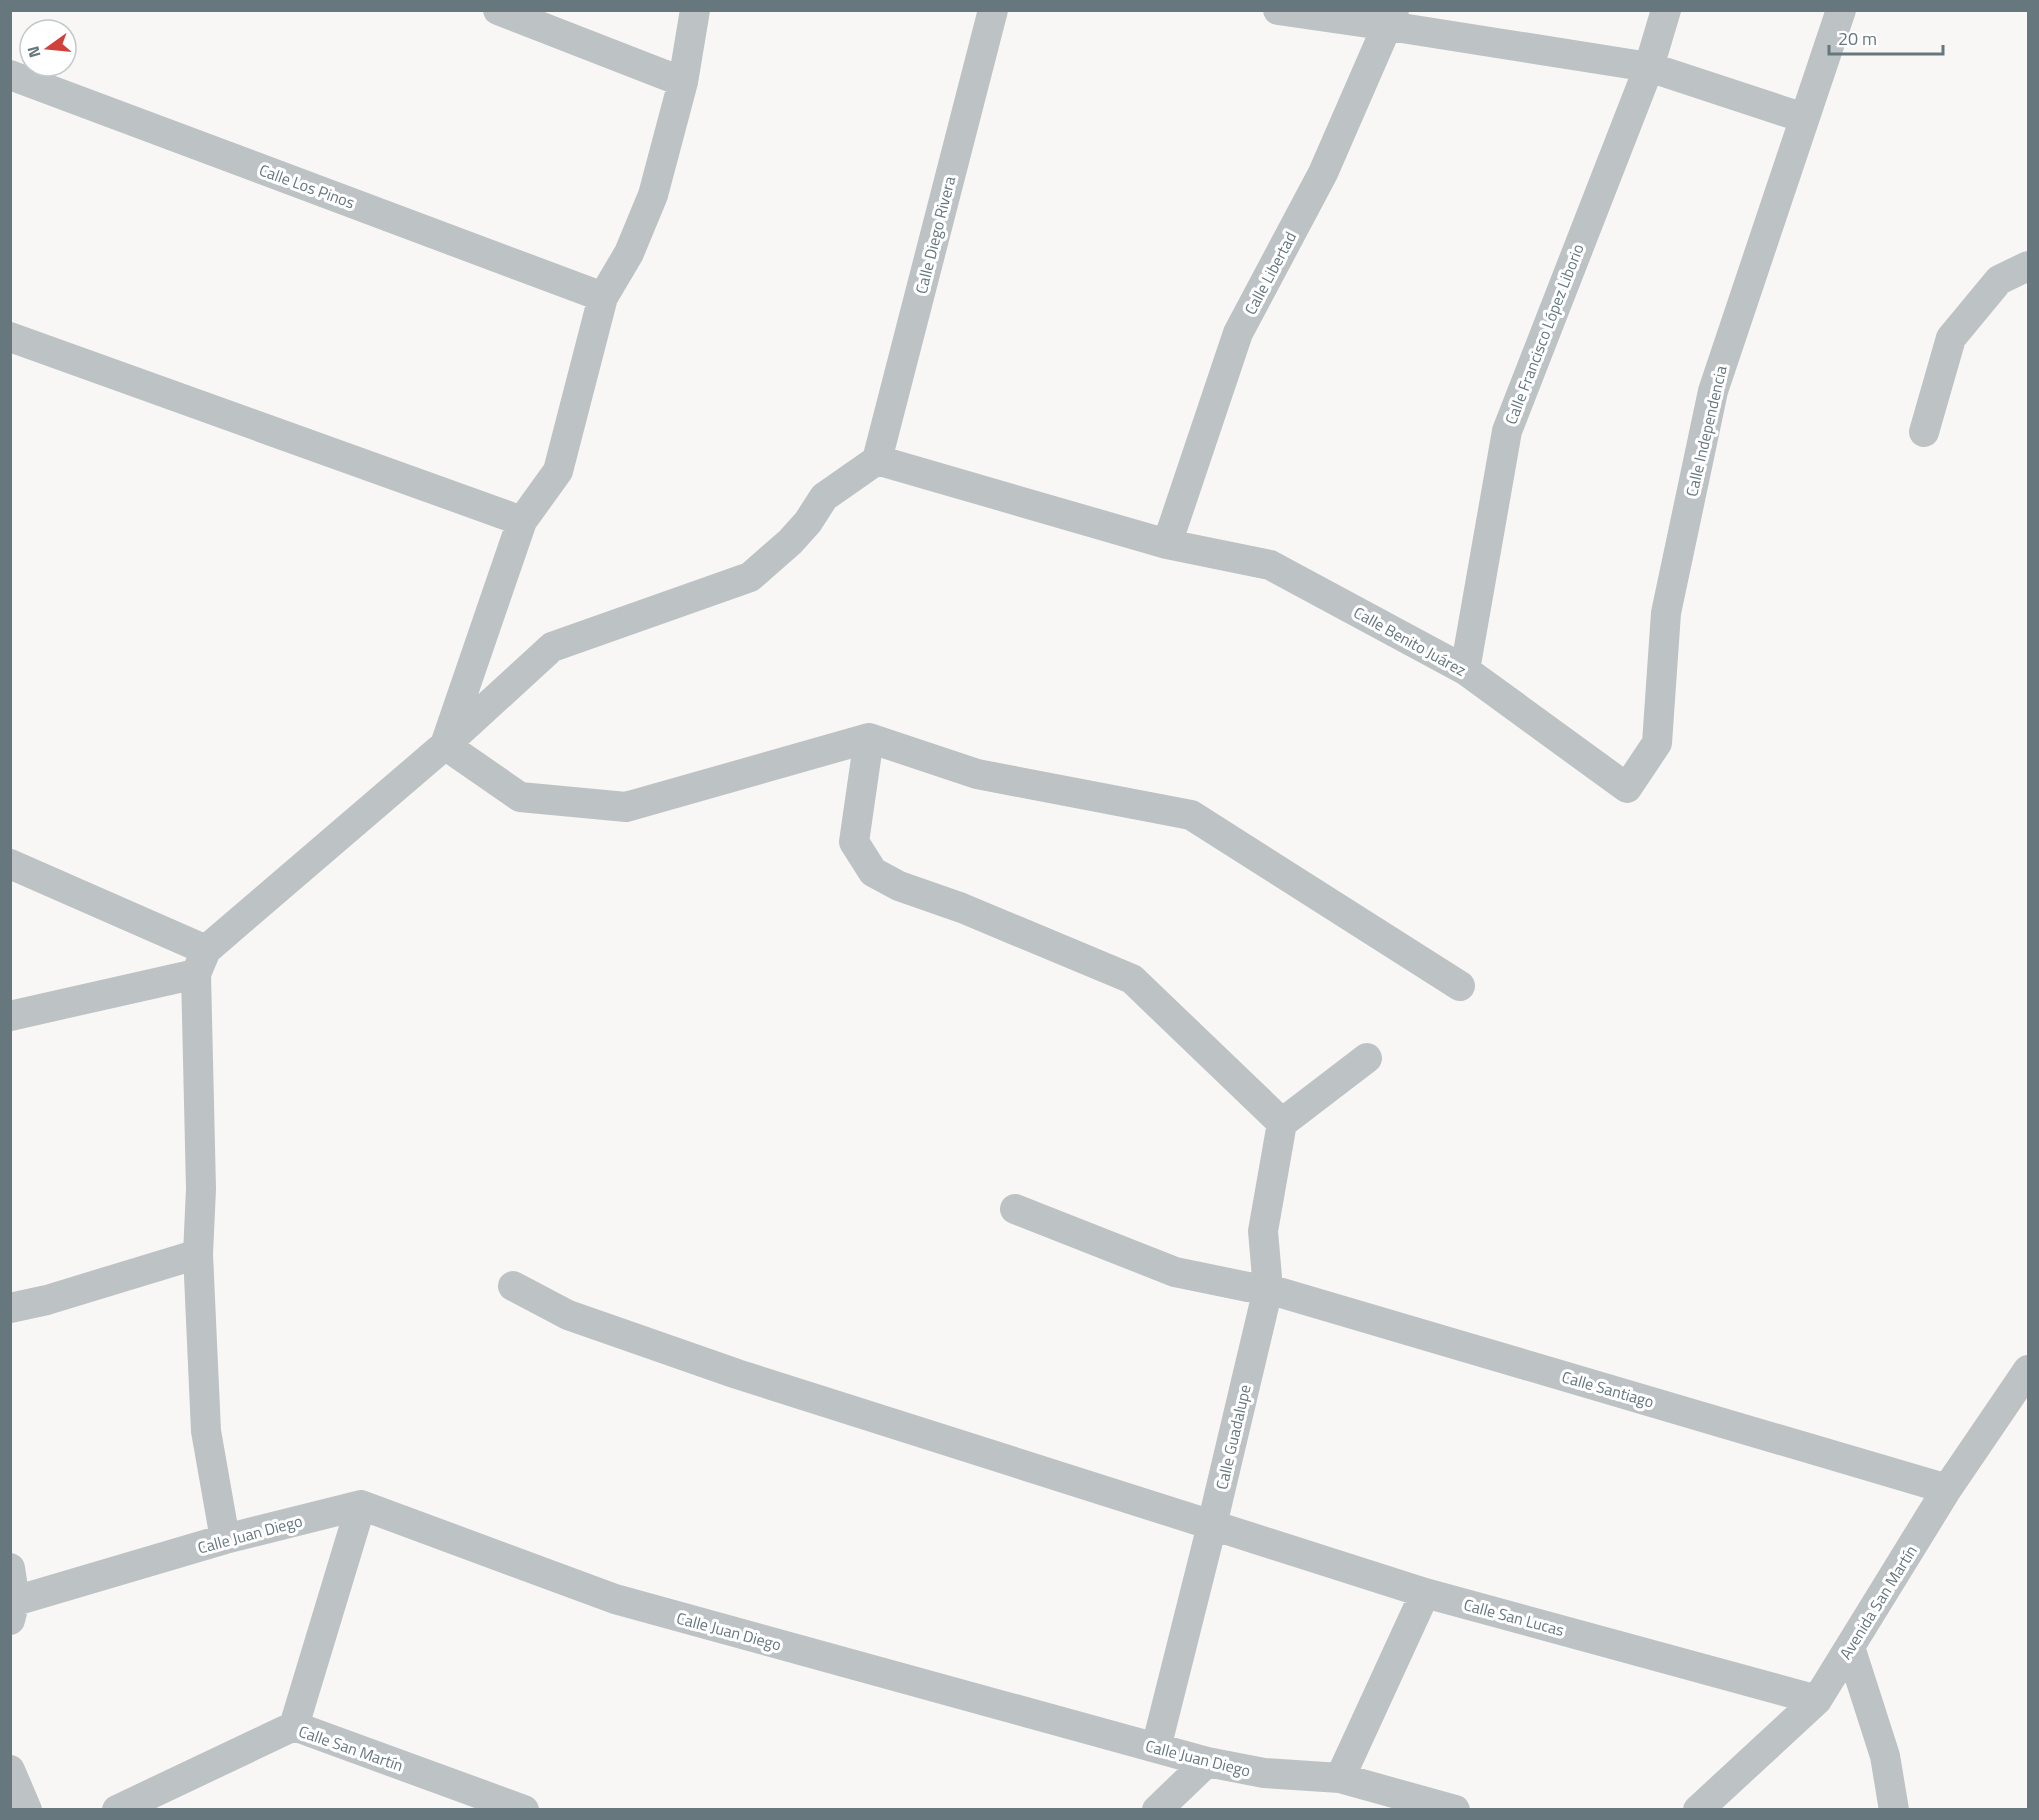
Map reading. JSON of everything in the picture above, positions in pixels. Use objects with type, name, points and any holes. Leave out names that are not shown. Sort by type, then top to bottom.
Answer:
[{"type":"street","points":[[498,10],[683,82]]},
{"type":"street","points":[[445,745],[522,521],[558,471],[603,297],[629,253],[653,195],[683,82],[695,10]]},
{"type":"street","name":"Calle Diego Rivera","points":[[877,460],[993,10]]},
{"type":"street","points":[[1278,10],[1392,18],[1648,67],[1804,118]]},
{"type":"street","name":"Calle Francisco López Liborio","points":[[1465,670],[1507,431],[1648,67],[1666,10]]},
{"type":"street","name":"Calle Independencia","points":[[1628,788],[1657,743],[1666,614],[1713,391],[1841,10]]},
{"type":"street","name":"Calle Libertad","points":[[1167,544],[1238,333],[1323,173],[1392,18]]},
{"type":"street","name":"Calle Los Pinos","points":[[10,75],[603,297]]},
{"type":"street","points":[[1924,432],[1951,338],[1999,280],[2028,266]]},
{"type":"street","points":[[10,336],[522,521]]},
{"type":"street","points":[[10,1016],[201,962],[552,647],[750,578],[790,542],[808,522],[824,497],[877,460]]},
{"type":"street","name":"Calle Benito Juárez","points":[[877,460],[1167,544],[1270,565],[1465,670],[1628,788]]},
{"type":"street","points":[[445,745],[520,797],[626,807],[869,738],[977,774],[1191,815],[1460,986]]},
{"type":"street","points":[[869,738],[855,842],[873,872],[900,886],[962,908],[1132,979],[1282,1123],[1367,1058]]},
{"type":"street","points":[[10,864],[201,962]]},
{"type":"street","points":[[201,962],[201,1189],[198,1254],[206,1431],[225,1539]]},
{"type":"street","name":"Calle Guadalupe","points":[[1156,1748],[1268,1289],[1263,1231],[1282,1123]]},
{"type":"street","name":"Calle Santiago","points":[[1015,1209],[1175,1272],[1268,1289],[1947,1490]]},
{"type":"street","points":[[10,1308],[47,1300],[198,1254]]},
{"type":"street","name":"Calle San Lucas","points":[[513,1286],[568,1315],[737,1374],[1425,1593],[1817,1700]]},
{"type":"street","name":"Avenida San Martín","points":[[1698,1809],[1817,1700],[1947,1490],[2028,1370]]},
{"type":"street","points":[[294,1726],[362,1505]]},
{"type":"street","name":"Calle Juan Diego","points":[[13,1610],[225,1539],[362,1505],[615,1599],[1208,1762],[1264,1773],[1340,1778],[1435,1807]]},
{"type":"street","points":[[10,1568],[13,1610]]},
{"type":"street","points":[[1340,1778],[1425,1593]]},
{"type":"street","points":[[1850,1647],[1885,1756],[1894,1809]]},
{"type":"street","name":"Calle San Martín","points":[[117,1809],[294,1726],[524,1809]]},
{"type":"street","points":[[1157,1809],[1208,1762]]},
{"type":"street","points":[[10,1770],[27,1809]]}]
